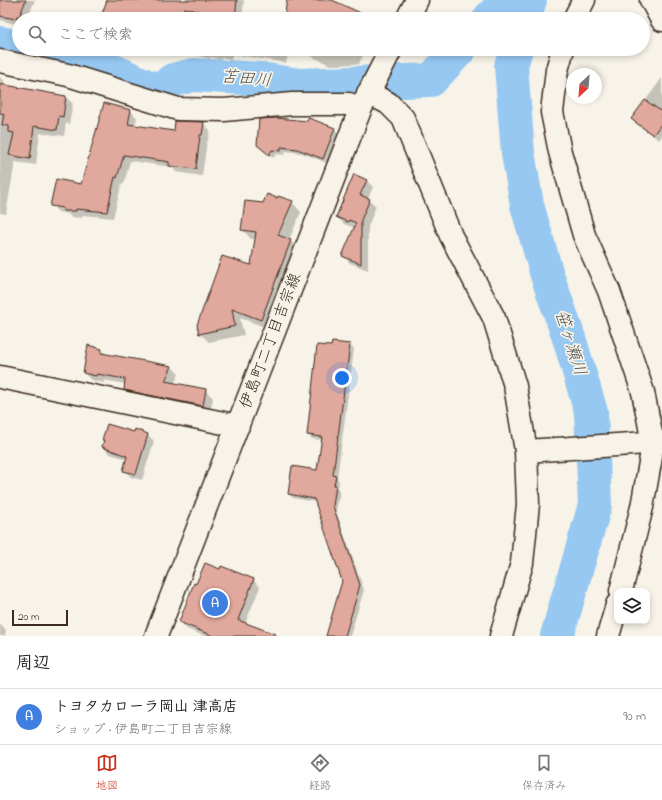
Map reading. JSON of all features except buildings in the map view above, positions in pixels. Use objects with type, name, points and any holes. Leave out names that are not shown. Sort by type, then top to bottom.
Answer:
[{"type":"street","points":[[411,12],[417,0]]},
{"type":"street","points":[[578,12],[584,0]]},
{"type":"street","points":[[651,0],[662,20]]},
{"type":"street","name":"伊島町二丁目吉宗線","points":[[156,636],[364,102],[387,56]]},
{"type":"street","points":[[561,56],[557,70],[552,112],[560,152],[584,236],[609,291],[643,392],[653,442],[642,507],[622,588]]},
{"type":"street","points":[[0,61],[68,75],[178,108],[224,110],[292,104],[349,104],[364,102],[388,103],[403,118],[451,236],[494,318],[536,450],[528,504],[522,563],[501,636]]},
{"type":"street","points":[[0,377],[238,426]]},
{"type":"street","points":[[536,450],[653,442]]},
{"type":"street","points":[[608,636],[614,615]]},
{"type":"waterway","name":"苫田川","points":[[496,12],[507,0]]},
{"type":"waterway","name":"笹ヶ瀬川","points":[[526,12],[530,0]]},
{"type":"waterway","name":"苫田川","points":[[0,43],[12,46]]},
{"type":"waterway","name":"苫田川","points":[[57,56],[105,67],[151,88],[164,87],[173,80],[193,75],[260,79],[299,85],[431,80],[453,56]]},
{"type":"waterway","name":"笹ヶ瀬川","points":[[514,56],[511,66],[518,153],[527,205],[547,275],[570,341],[591,412],[595,505],[557,636]]},
{"type":"place","name":"トヨタカローラ岡山 津高店","points":[[215,603]]}]
